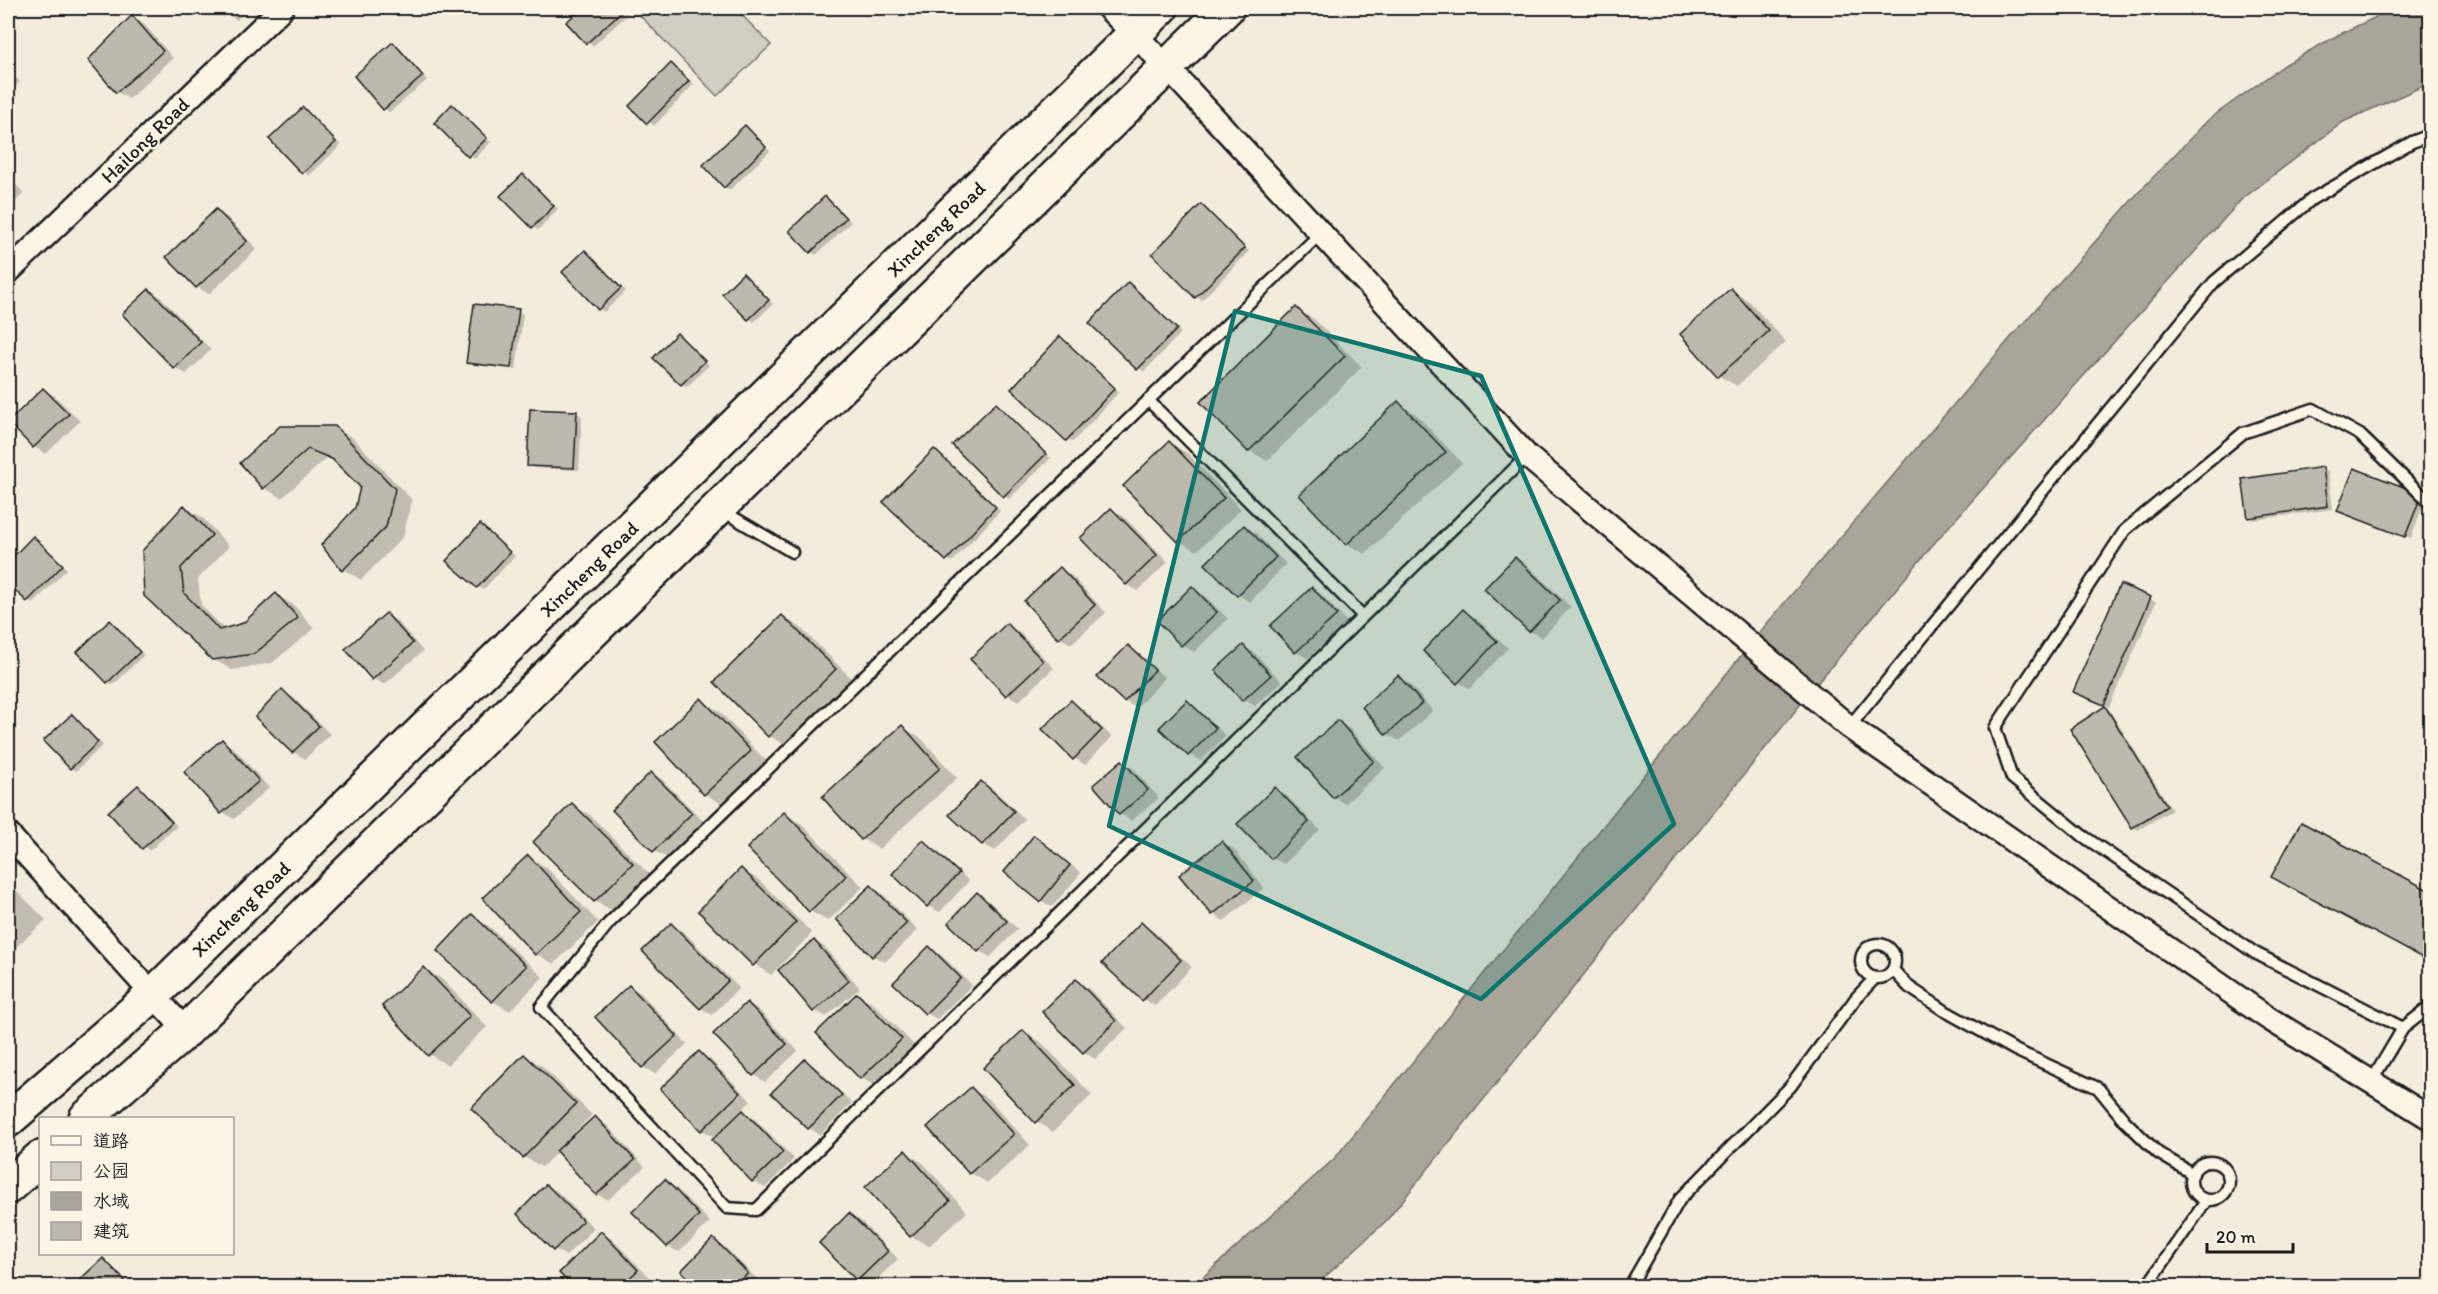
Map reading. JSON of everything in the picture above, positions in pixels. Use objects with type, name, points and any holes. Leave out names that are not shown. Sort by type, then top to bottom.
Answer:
[{"type":"main road","name":"Xincheng Road","points":[[8,1120],[154,994],[1161,8]]},
{"type":"main road","points":[[88,1117],[186,1031],[1227,8]]},
{"type":"main road","points":[[8,1187],[39,1159]]},
{"type":"street","name":"Hailong Road","points":[[8,272],[282,8]]},
{"type":"street","points":[[1108,8],[1167,67],[1527,456],[1849,727],[2268,1018],[2430,1119]]},
{"type":"street","points":[[8,834],[186,1031]]},
{"type":"lane","points":[[1849,727],[2214,282],[2312,199],[2412,142],[2430,135]]},
{"type":"lane","points":[[1321,233],[609,922],[541,1007],[727,1208],[756,1210],[1527,456]]},
{"type":"lane","points":[[1148,400],[1363,616]]},
{"type":"lane","points":[[2403,1028],[2255,953],[2083,836],[2012,778],[1995,728],[2125,530],[2243,433],[2313,409],[2360,435],[2430,503]]},
{"type":"lane","points":[[718,508],[792,552]]},
{"type":"lane","points":[[1881,944],[1891,950],[1895,960],[1893,970],[1885,978],[1874,979],[1864,974],[1860,963],[1862,953],[1870,945],[1881,944]]},
{"type":"lane","points":[[1893,970],[1909,987],[1945,1011],[2015,1050],[2098,1088],[2125,1121],[2158,1153],[2193,1174]]},
{"type":"lane","points":[[1630,1287],[1680,1199],[1790,1087],[1856,998],[1874,979]]},
{"type":"lane","points":[[2371,1082],[2403,1028],[2430,1007]]},
{"type":"lane","points":[[2147,1287],[2206,1201],[2221,1197],[2229,1185],[2226,1170],[2213,1162],[2199,1165],[2191,1178],[2194,1192],[2206,1201]]},
{"type":"highlighted area","points":[[1235,311],[1481,376],[1674,824],[1481,999],[1109,826]]},
{"type":"green space","points":[[633,8],[735,8],[771,45],[717,96]]},
{"type":"water","points":[[2395,8],[2430,8],[2430,83],[2343,122],[2241,200],[1936,541],[1820,680],[1387,1220],[1315,1286],[1193,1286],[1334,1159],[1769,621],[2013,335],[2137,194],[2209,119],[2286,64],[2340,34]]},
{"type":"building","points":[[583,8],[621,8],[623,10],[586,44],[566,22]]},
{"type":"building","points":[[132,15],[163,51],[116,93],[88,60]]},
{"type":"building","points":[[393,42],[423,76],[383,110],[354,76]]},
{"type":"building","points":[[671,63],[689,81],[647,124],[629,106]]},
{"type":"building","points":[[452,104],[487,138],[468,157],[434,123]]},
{"type":"building","points":[[303,107],[336,142],[302,174],[269,139]]},
{"type":"building","points":[[745,125],[766,147],[724,188],[703,165]]},
{"type":"building","points":[[523,174],[554,206],[532,228],[500,196]]},
{"type":"building","points":[[825,196],[846,218],[810,253],[789,231]]},
{"type":"building","points":[[1201,204],[1245,248],[1195,298],[1152,254]]},
{"type":"building","points":[[216,209],[247,241],[196,288],[166,257]]},
{"type":"building","points":[[585,250],[621,288],[598,310],[562,272]]},
{"type":"building","points":[[743,273],[769,300],[748,320],[722,294]]},
{"type":"building","points":[[1128,282],[1177,329],[1137,370],[1089,323]]},
{"type":"building","points":[[1731,288],[1769,331],[1718,377],[1680,334]]},
{"type":"building","points":[[149,289],[201,342],[174,369],[122,314]]},
{"type":"building","points":[[474,304],[519,309],[511,368],[466,363]]},
{"type":"building","points":[[1296,307],[1345,356],[1248,452],[1200,402]]},
{"type":"building","points":[[677,333],[705,361],[681,385],[653,358]]},
{"type":"building","points":[[1060,336],[1115,388],[1066,441],[1011,389]]},
{"type":"building","points":[[43,388],[69,414],[33,448],[8,422]]},
{"type":"building","points":[[1398,401],[1446,452],[1346,545],[1299,495]]},
{"type":"building","points":[[996,403],[1046,454],[1003,497],[952,445]]},
{"type":"building","points":[[530,409],[577,411],[574,468],[527,466]]},
{"type":"building","points":[[280,426],[335,426],[395,489],[386,527],[342,571],[321,545],[355,508],[360,487],[332,459],[308,449],[263,489],[240,463]]},
{"type":"building","points":[[1169,441],[1224,498],[1178,542],[1123,486]]},
{"type":"building","points":[[934,449],[996,507],[946,561],[883,502]]},
{"type":"building","points":[[2323,467],[2328,506],[2248,518],[2242,479]]},
{"type":"building","points":[[2354,468],[2422,494],[2405,537],[2337,511]]},
{"type":"building","points":[[184,505],[212,535],[181,568],[184,593],[219,630],[243,623],[276,593],[298,618],[254,654],[212,660],[144,596],[142,551]]},
{"type":"building","points":[[1111,508],[1157,555],[1126,585],[1080,538]]},
{"type":"building","points":[[480,524],[510,552],[477,588],[446,561]]},
{"type":"building","points":[[1244,525],[1276,557],[1237,596],[1205,564]]},
{"type":"building","points":[[33,536],[63,565],[27,602],[8,583],[8,562]]},
{"type":"building","points":[[1515,557],[1560,600],[1529,632],[1484,589]]},
{"type":"building","points":[[1060,567],[1095,605],[1058,639],[1024,601]]},
{"type":"building","points":[[2120,584],[2151,597],[2104,705],[2073,692]]},
{"type":"building","points":[[1192,586],[1217,612],[1181,646],[1157,621]]},
{"type":"building","points":[[1312,587],[1337,615],[1295,653],[1270,626]]},
{"type":"building","points":[[1463,609],[1497,641],[1457,684],[1423,651]]},
{"type":"building","points":[[386,613],[413,643],[372,680],[345,649]]},
{"type":"building","points":[[782,615],[836,669],[768,737],[714,682]]},
{"type":"building","points":[[110,620],[140,652],[107,683],[77,652]]},
{"type":"building","points":[[1007,623],[1043,661],[1006,696],[970,659]]},
{"type":"building","points":[[1128,645],[1155,670],[1124,702],[1097,677]]},
{"type":"building","points":[[1243,645],[1271,675],[1242,701],[1215,670]]},
{"type":"building","points":[[1398,675],[1422,703],[1386,735],[1362,707]]},
{"type":"building","points":[[282,689],[319,726],[292,753],[255,717]]},
{"type":"building","points":[[701,698],[751,751],[704,795],[655,742]]},
{"type":"building","points":[[1071,700],[1102,730],[1073,760],[1042,729]]},
{"type":"building","points":[[1187,700],[1216,728],[1188,756],[1159,728]]},
{"type":"building","points":[[2105,706],[2167,806],[2132,828],[2070,729]]},
{"type":"building","points":[[72,714],[98,742],[70,769],[43,741]]},
{"type":"building","points":[[1338,720],[1374,761],[1333,798],[1297,757]]},
{"type":"building","points":[[902,725],[940,768],[861,840],[822,797]]},
{"type":"building","points":[[222,739],[259,781],[221,814],[184,772]]},
{"type":"building","points":[[1122,760],[1148,790],[1119,815],[1093,785]]},
{"type":"building","points":[[651,772],[692,813],[653,852],[612,810]]},
{"type":"building","points":[[981,781],[1014,811],[982,845],[949,815]]},
{"type":"building","points":[[138,785],[172,822],[142,849],[108,812]]},
{"type":"building","points":[[1275,787],[1309,822],[1271,859],[1237,824]]},
{"type":"building","points":[[572,803],[633,863],[594,902],[533,842]]},
{"type":"building","points":[[784,812],[846,876],[809,912],[747,848]]},
{"type":"building","points":[[2301,822],[2430,891],[2430,962],[2271,877]]},
{"type":"building","points":[[1034,835],[1070,865],[1040,902],[1004,872]]},
{"type":"building","points":[[923,840],[959,873],[927,907],[892,874]]},
{"type":"building","points":[[1222,841],[1254,881],[1212,915],[1179,875]]},
{"type":"building","points":[[528,855],[581,912],[535,955],[482,898]]},
{"type":"building","points":[[741,868],[796,922],[753,966],[698,911]]},
{"type":"building","points":[[871,885],[907,923],[872,957],[836,919]]},
{"type":"building","points":[[977,892],[1007,921],[978,952],[948,923]]},
{"type":"building","points":[[472,914],[526,966],[492,1002],[437,951]]},
{"type":"building","points":[[1141,922],[1181,960],[1142,1001],[1102,963]]},
{"type":"building","points":[[671,923],[728,981],[700,1009],[642,951]]},
{"type":"building","points":[[814,940],[849,981],[813,1012],[778,970]]},
{"type":"building","points":[[929,946],[961,978],[925,1014],[893,983]]},
{"type":"building","points":[[424,967],[470,1016],[428,1056],[382,1006]]},
{"type":"building","points":[[1076,979],[1116,1021],[1083,1053],[1042,1012]]},
{"type":"building","points":[[629,985],[677,1036],[642,1068],[595,1017]]},
{"type":"building","points":[[857,993],[902,1039],[860,1079],[816,1033]]},
{"type":"building","points":[[747,1002],[787,1044],[753,1076],[713,1034]]},
{"type":"building","points":[[1023,1030],[1075,1085],[1035,1123],[983,1068]]},
{"type":"building","points":[[699,1051],[740,1093],[701,1131],[660,1089]]},
{"type":"building","points":[[524,1054],[576,1104],[523,1158],[471,1108]]},
{"type":"building","points":[[805,1059],[842,1095],[808,1129],[771,1093]]},
{"type":"building","points":[[971,1087],[1014,1134],[969,1174],[927,1127]]},
{"type":"building","points":[[743,1110],[783,1152],[752,1182],[712,1140]]},
{"type":"building","points":[[595,1116],[635,1160],[596,1195],[556,1151]]},
{"type":"building","points":[[905,1150],[950,1201],[910,1237],[865,1187]]},
{"type":"building","points":[[665,1179],[699,1215],[667,1247],[632,1212]]},
{"type":"building","points":[[546,1184],[583,1221],[553,1251],[517,1214]]},
{"type":"building","points":[[849,1213],[888,1251],[857,1281],[819,1243]]},
{"type":"building","points":[[601,1231],[638,1270],[621,1286],[572,1286],[559,1273]]},
{"type":"building","points":[[713,1238],[748,1273],[736,1286],[696,1286],[681,1271]]},
{"type":"building","points":[[103,1258],[130,1286],[73,1286]]}]
